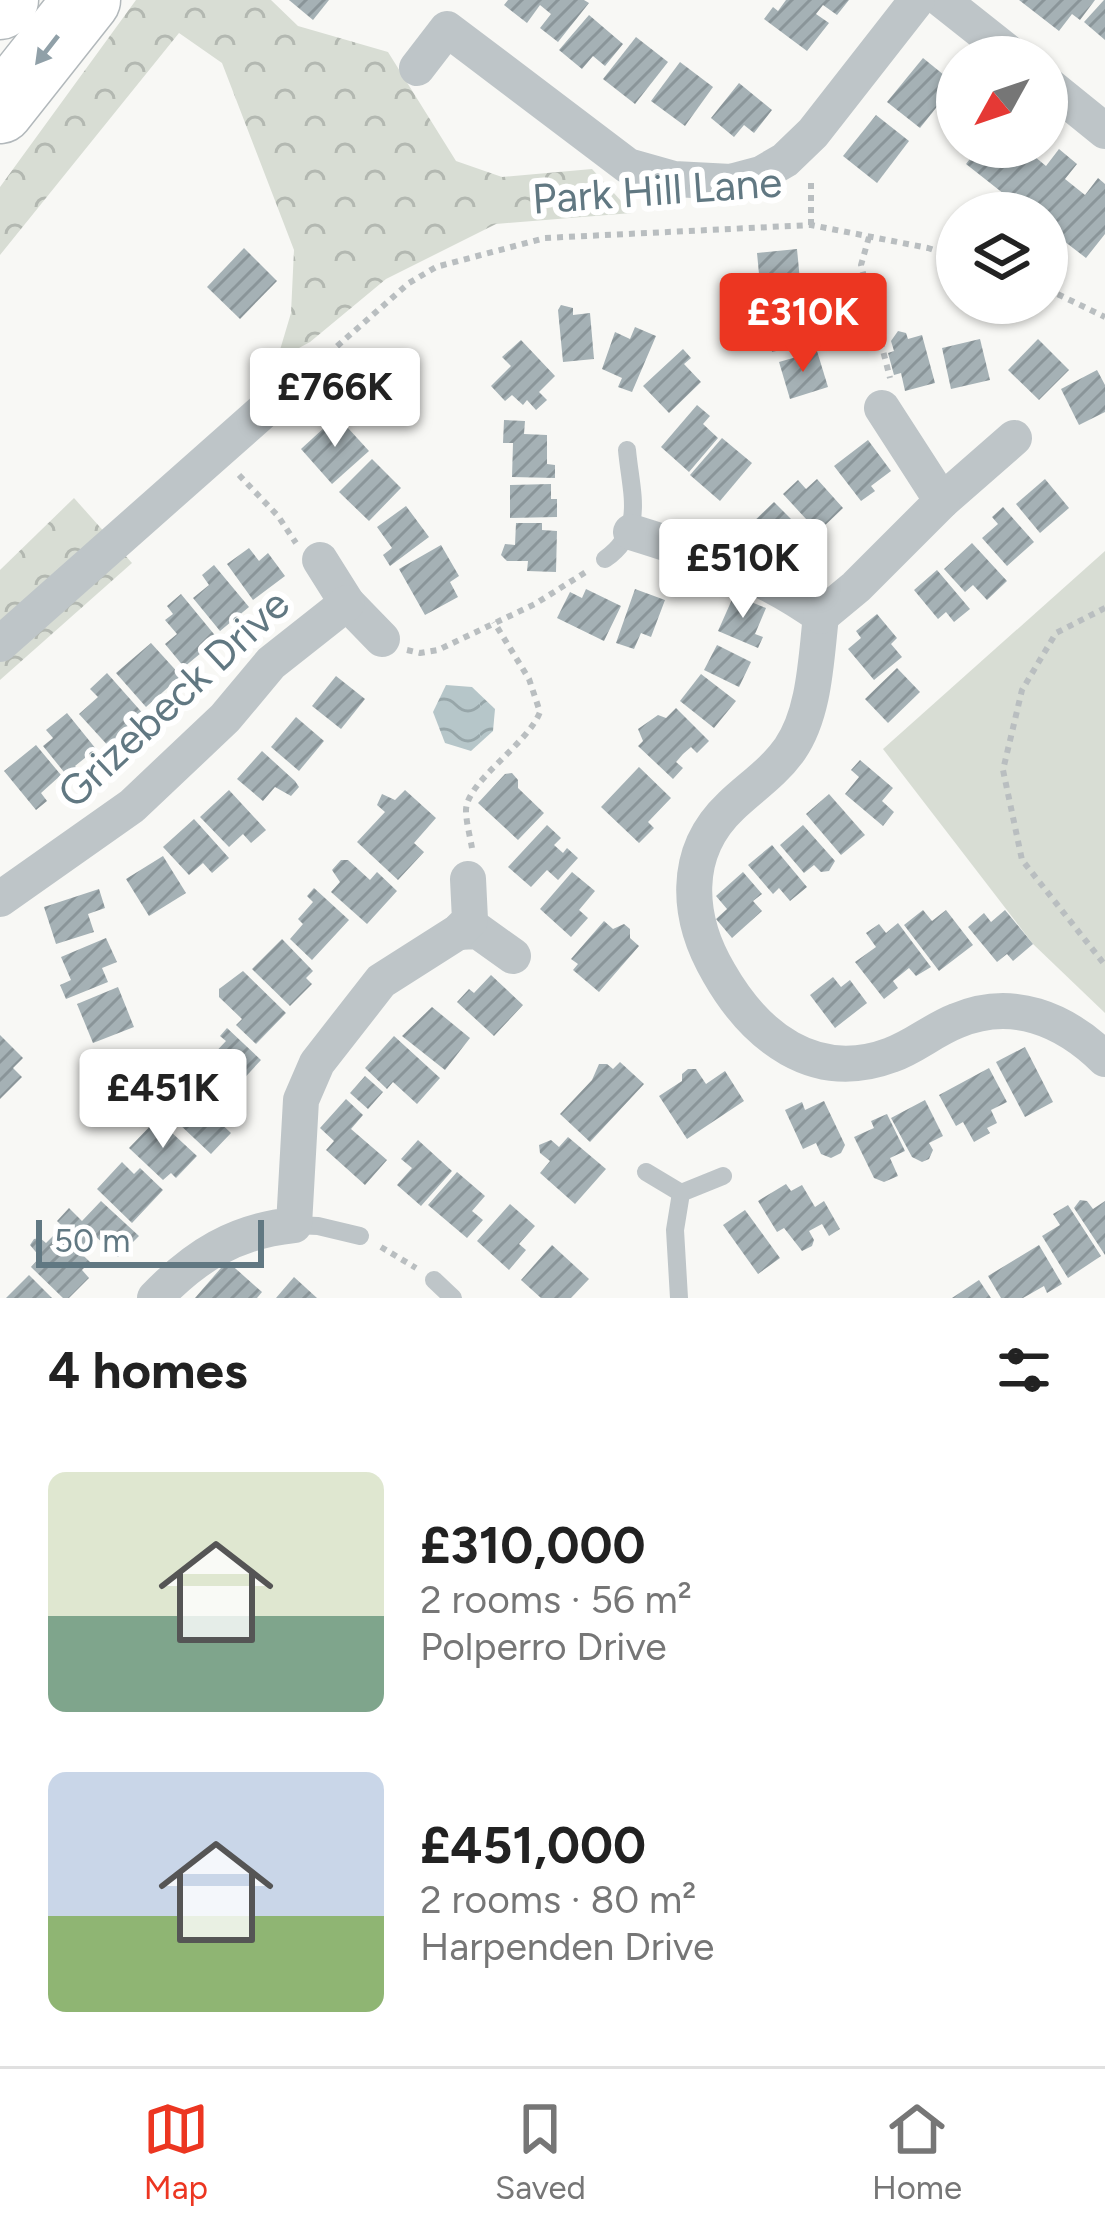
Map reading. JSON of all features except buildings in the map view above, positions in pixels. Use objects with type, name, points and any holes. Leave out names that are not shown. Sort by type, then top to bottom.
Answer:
[{"type":"highway","points":[[2,110],[87,0]]},
{"type":"street","points":[[417,68],[447,28],[628,166],[674,178],[731,182],[761,174],[785,160],[813,133],[917,0]]},
{"type":"street","points":[[942,0],[987,36]]},
{"type":"street","points":[[1068,101],[1105,130]]},
{"type":"street","points":[[0,644],[288,389]]},
{"type":"street","points":[[882,408],[942,501]]},
{"type":"street","points":[[1014,438],[820,616],[809,704],[793,745],[712,828],[692,880],[695,917],[706,951],[739,1009],[779,1044],[807,1057],[869,1062],[894,1054],[958,1019],[1018,1010],[1054,1022],[1105,1059]]},
{"type":"street","points":[[632,532],[730,563],[790,594],[820,616]]},
{"type":"street","name":"Grizebeck Drive","points":[[320,560],[347,604],[382,639]]},
{"type":"street","name":"Grizebeck Drive","points":[[0,899],[132,806],[225,718],[271,663],[347,604]]},
{"type":"street","points":[[155,1298],[216,1246],[260,1228],[294,1225],[301,1100],[317,1063],[381,981],[470,920],[468,879]]},
{"type":"street","points":[[458,932],[478,932],[513,956]]},
{"type":"lane","points":[[605,559],[632,532],[627,450]]},
{"type":"lane","points":[[646,1172],[681,1193]]},
{"type":"lane","points":[[681,1193],[723,1175]]},
{"type":"lane","points":[[679,1298],[676,1230],[681,1193]]},
{"type":"lane","points":[[294,1225],[361,1237]]},
{"type":"lane","points":[[434,1280],[453,1298]]},
{"type":"path","name":"Park Hill Lane","points":[[288,389],[409,283],[459,259],[545,238],[811,226],[936,253]]},
{"type":"path","points":[[869,237],[861,265],[898,399],[882,408]]},
{"type":"path","points":[[1068,299],[1105,317]]},
{"type":"path","points":[[213,454],[278,516],[309,562],[320,560]]},
{"type":"path","points":[[382,639],[420,653],[437,650],[536,604],[605,559]]},
{"type":"path","points":[[1105,608],[1056,633],[1022,690],[1003,770],[1022,860],[1105,964]]},
{"type":"path","points":[[468,879],[472,850],[466,806],[475,788],[532,731],[540,712],[529,679],[494,622]]},
{"type":"path","points":[[361,1237],[434,1280]]},
{"type":"green space","points":[[136,0],[271,0],[298,26],[388,52],[456,161],[502,177],[592,169],[632,213],[496,224],[386,279],[310,342],[277,360],[291,313],[294,250],[222,63],[179,33],[0,255],[0,187]]},
{"type":"green space","points":[[74,498],[132,563],[0,680],[0,570]]},
{"type":"green space","points":[[1105,551],[1105,1013],[1033,944],[883,749]]},
{"type":"water","points":[[446,685],[472,687],[495,709],[493,731],[471,751],[445,743],[433,712]]}]
